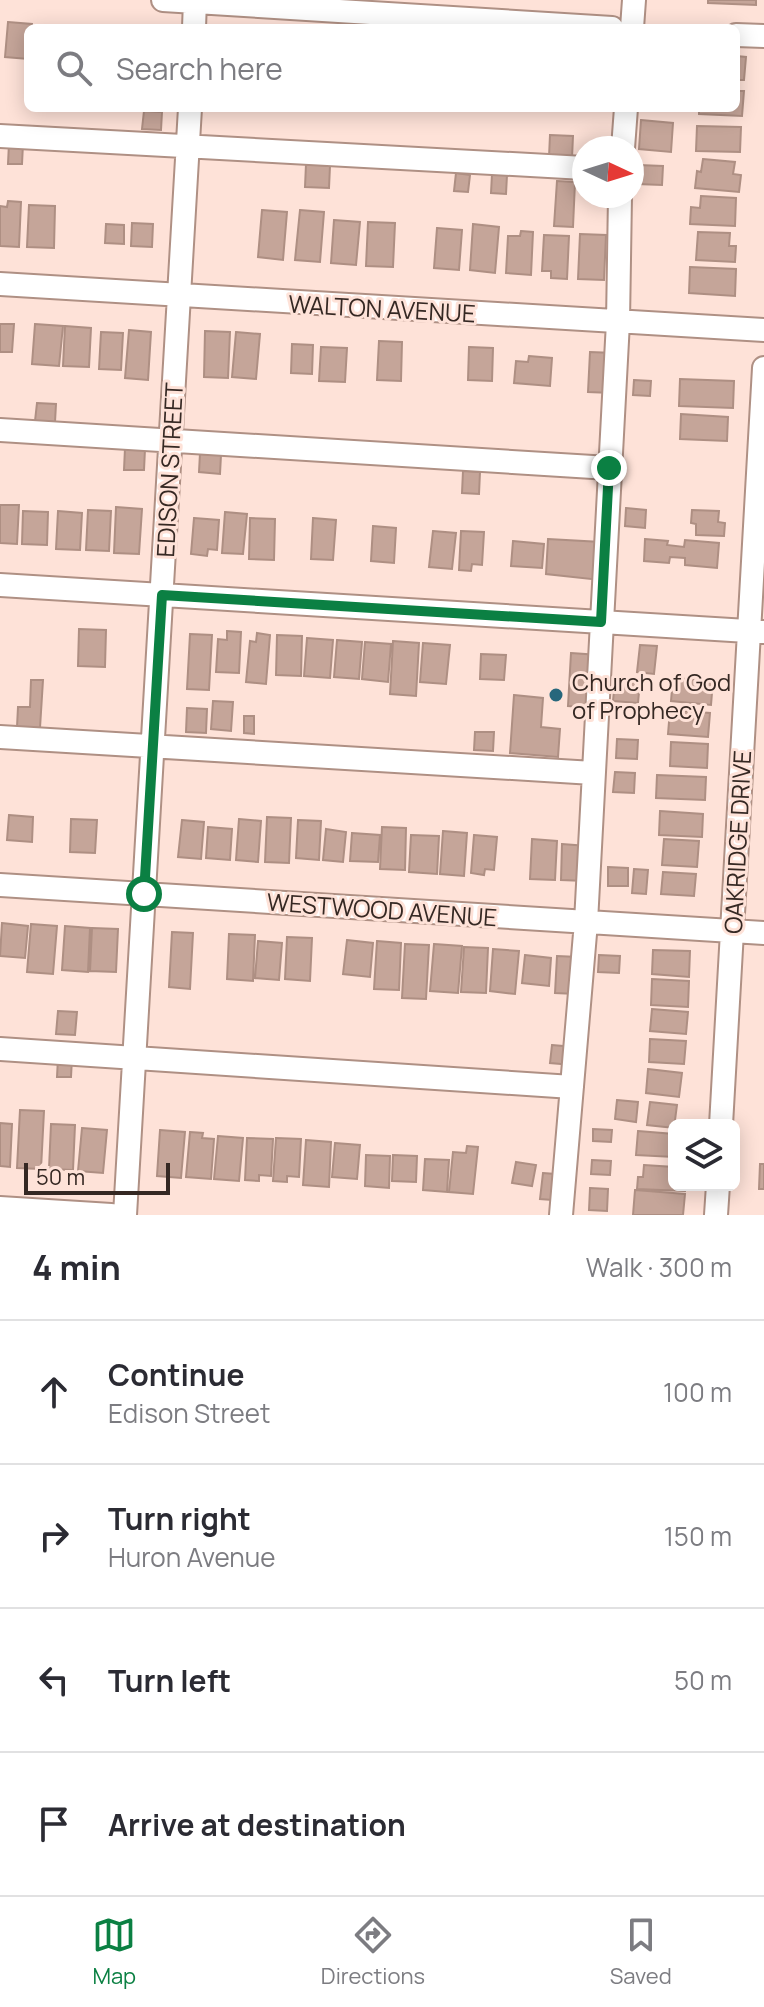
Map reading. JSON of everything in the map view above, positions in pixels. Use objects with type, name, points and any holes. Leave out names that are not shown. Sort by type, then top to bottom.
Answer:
[{"type":"street","points":[[163,0],[550,24]]},
{"type":"street","points":[[632,24],[634,0]]},
{"type":"street","points":[[194,24],[195,1]]},
{"type":"street","points":[[740,35],[764,36]]},
{"type":"street","name":"EDISON STREET","points":[[125,1215],[190,112]]},
{"type":"street","points":[[624,136],[626,112]]},
{"type":"street","points":[[0,136],[572,167]]},
{"type":"street","points":[[561,1215],[586,922],[618,322],[620,208]]},
{"type":"street","name":"WALTON AVENUE","points":[[0,284],[764,330]]},
{"type":"street","name":"OAKRIDGE DRIVE","points":[[721,1119],[732,931],[756,632],[764,368]]},
{"type":"street","points":[[0,430],[609,468]]},
{"type":"street","points":[[0,585],[756,632]]},
{"type":"street","points":[[0,737],[593,773]]},
{"type":"street","name":"WESTWOOD AVENUE","points":[[0,885],[764,933]]},
{"type":"street","points":[[0,1049],[572,1087]]},
{"type":"street","points":[[716,1215],[718,1191]]},
{"type":"street","points":[[0,1208],[111,1215]]},
{"type":"building","points":[[708,0],[756,0],[756,5],[708,3]]},
{"type":"building","points":[[8,22],[32,24],[24,24],[24,59],[5,57]]},
{"type":"building","points":[[740,56],[746,57],[744,80],[740,80]]},
{"type":"building","points":[[740,91],[744,91],[742,116],[699,114],[740,112]]},
{"type":"building","points":[[144,112],[162,112],[161,130],[142,129]]},
{"type":"building","points":[[641,120],[673,123],[671,152],[644,149],[644,136],[640,136]]},
{"type":"building","points":[[697,126],[741,127],[740,152],[696,151]]},
{"type":"building","points":[[550,135],[573,136],[572,158],[549,157]]},
{"type":"building","points":[[9,143],[23,144],[22,164],[8,164]]},
{"type":"building","points":[[703,159],[735,162],[733,174],[741,175],[739,192],[695,188],[697,171],[701,172]]},
{"type":"building","points":[[306,164],[330,166],[329,188],[305,187]]},
{"type":"building","points":[[644,165],[663,166],[662,185],[644,184]]},
{"type":"building","points":[[456,173],[470,175],[468,192],[454,191]]},
{"type":"building","points":[[492,174],[507,175],[506,194],[491,193]]},
{"type":"building","points":[[557,181],[572,182],[573,227],[554,226]]},
{"type":"building","points":[[701,196],[736,198],[735,226],[690,224],[691,207],[700,208]]},
{"type":"building","points":[[8,201],[21,202],[19,247],[0,246],[0,206],[7,207]]},
{"type":"building","points":[[29,205],[55,206],[54,248],[27,247]]},
{"type":"building","points":[[262,210],[287,212],[283,260],[258,257]]},
{"type":"building","points":[[300,210],[324,212],[320,262],[295,260]]},
{"type":"building","points":[[334,220],[360,222],[356,265],[331,263]]},
{"type":"building","points":[[368,222],[395,223],[393,267],[366,266]]},
{"type":"building","points":[[132,223],[153,224],[152,247],[131,246]]},
{"type":"building","points":[[106,224],[124,225],[124,244],[105,243]]},
{"type":"building","points":[[473,224],[499,227],[495,273],[470,270]]},
{"type":"building","points":[[437,228],[462,230],[459,270],[434,268]]},
{"type":"building","points":[[521,231],[533,232],[531,275],[506,273],[508,236],[520,236]]},
{"type":"building","points":[[698,232],[730,233],[729,246],[736,246],[735,262],[696,260]]},
{"type":"building","points":[[580,234],[606,235],[604,280],[578,279]]},
{"type":"building","points":[[544,235],[569,236],[567,279],[551,278],[551,271],[542,271]]},
{"type":"building","points":[[690,267],[736,269],[735,296],[689,293]]},
{"type":"building","points":[[0,324],[14,324],[12,352],[0,352]]},
{"type":"building","points":[[35,324],[63,326],[59,366],[32,364]]},
{"type":"building","points":[[65,326],[91,328],[89,367],[63,366]]},
{"type":"building","points":[[129,330],[151,332],[148,380],[125,378]]},
{"type":"building","points":[[205,331],[230,332],[228,378],[204,377]]},
{"type":"building","points":[[101,332],[123,333],[121,370],[99,369]]},
{"type":"building","points":[[236,332],[260,334],[256,379],[232,377]]},
{"type":"building","points":[[379,341],[402,342],[401,381],[377,380]]},
{"type":"building","points":[[292,344],[313,345],[312,374],[291,373]]},
{"type":"building","points":[[321,347],[347,348],[345,382],[319,381]]},
{"type":"building","points":[[469,347],[493,348],[492,381],[468,380]]},
{"type":"building","points":[[590,352],[614,353],[612,393],[588,392]]},
{"type":"building","points":[[529,356],[552,358],[550,386],[514,383],[516,361],[528,362]]},
{"type":"building","points":[[680,379],[734,381],[733,408],[679,406]]},
{"type":"building","points":[[634,380],[651,381],[650,396],[633,395]]},
{"type":"building","points":[[37,403],[56,404],[55,422],[35,421]]},
{"type":"building","points":[[681,414],[728,417],[727,441],[680,439]]},
{"type":"building","points":[[125,448],[145,449],[144,470],[124,470]]},
{"type":"building","points":[[200,453],[221,455],[220,474],[199,472]]},
{"type":"building","points":[[463,471],[480,472],[479,494],[462,493]]},
{"type":"building","points":[[0,505],[19,505],[17,544],[0,543]]},
{"type":"building","points":[[116,507],[142,509],[139,554],[114,553]]},
{"type":"building","points":[[626,508],[646,510],[645,528],[625,526]]},
{"type":"building","points":[[88,510],[111,511],[109,551],[86,550]]},
{"type":"building","points":[[692,510],[719,511],[718,522],[725,523],[724,536],[696,535],[696,524],[691,523]]},
{"type":"building","points":[[23,511],[48,512],[47,545],[22,544]]},
{"type":"building","points":[[58,511],[82,513],[80,550],[56,549]]},
{"type":"building","points":[[225,512],[247,514],[243,554],[222,553]]},
{"type":"building","points":[[194,518],[219,520],[217,550],[208,549],[207,556],[191,554]]},
{"type":"building","points":[[250,518],[275,519],[274,560],[249,559]]},
{"type":"building","points":[[313,518],[336,520],[333,560],[311,559]]},
{"type":"building","points":[[373,526],[396,528],[394,563],[371,561]]},
{"type":"building","points":[[433,531],[456,533],[452,569],[429,567]]},
{"type":"building","points":[[461,531],[484,532],[482,565],[472,564],[471,571],[459,570]]},
{"type":"building","points":[[548,539],[601,542],[600,580],[546,574]]},
{"type":"building","points":[[645,539],[668,541],[667,545],[684,547],[685,540],[719,543],[717,568],[685,565],[685,558],[670,557],[669,563],[644,561]]},
{"type":"building","points":[[513,541],[544,544],[542,568],[511,566]]},
{"type":"building","points":[[79,629],[106,630],[105,667],[78,666]]},
{"type":"building","points":[[227,631],[241,632],[239,673],[216,672],[218,639],[227,640]]},
{"type":"building","points":[[257,633],[270,635],[266,684],[246,682],[250,641],[256,642]]},
{"type":"building","points":[[190,634],[212,635],[209,690],[187,689]]},
{"type":"building","points":[[277,635],[302,636],[301,676],[276,675]]},
{"type":"building","points":[[307,638],[333,640],[330,678],[304,676]]},
{"type":"building","points":[[337,640],[362,642],[359,679],[334,677]]},
{"type":"building","points":[[393,641],[419,643],[416,696],[390,694]]},
{"type":"building","points":[[365,642],[391,644],[388,682],[362,679]]},
{"type":"building","points":[[423,643],[450,645],[446,684],[420,682]]},
{"type":"building","points":[[640,645],[657,646],[654,674],[637,672]]},
{"type":"building","points":[[571,653],[599,655],[596,708],[568,706]]},
{"type":"building","points":[[481,654],[506,655],[504,680],[480,679]]},
{"type":"building","points":[[673,678],[713,681],[711,705],[671,701]]},
{"type":"building","points":[[31,680],[43,680],[40,728],[17,727],[18,707],[30,707]]},
{"type":"building","points":[[615,680],[640,682],[638,703],[613,701]]},
{"type":"building","points":[[514,695],[543,698],[541,727],[560,729],[558,757],[510,753]]},
{"type":"building","points":[[213,701],[233,702],[231,731],[211,729]]},
{"type":"building","points":[[187,708],[207,709],[206,733],[186,732]]},
{"type":"building","points":[[670,710],[710,713],[708,737],[668,734]]},
{"type":"building","points":[[244,716],[254,716],[254,734],[244,733]]},
{"type":"building","points":[[475,732],[494,732],[493,751],[474,750]]},
{"type":"building","points":[[617,739],[638,740],[637,759],[616,758]]},
{"type":"building","points":[[671,742],[708,744],[707,768],[670,766]]},
{"type":"building","points":[[615,772],[635,773],[634,793],[613,792]]},
{"type":"building","points":[[657,775],[706,777],[705,800],[656,798]]},
{"type":"building","points":[[660,811],[703,814],[702,837],[659,835]]},
{"type":"building","points":[[9,815],[33,817],[32,842],[7,840]]},
{"type":"building","points":[[267,817],[291,818],[289,863],[265,862]]},
{"type":"building","points":[[71,819],[97,820],[95,853],[70,852]]},
{"type":"building","points":[[239,819],[261,821],[258,862],[236,860]]},
{"type":"building","points":[[182,820],[204,822],[201,859],[178,857]]},
{"type":"building","points":[[298,820],[321,821],[319,860],[296,858]]},
{"type":"building","points":[[208,827],[232,829],[230,860],[206,858]]},
{"type":"building","points":[[382,827],[406,828],[405,870],[380,869]]},
{"type":"building","points":[[326,829],[346,832],[343,862],[323,860]]},
{"type":"building","points":[[443,831],[467,833],[464,876],[440,874]]},
{"type":"building","points":[[352,833],[380,835],[378,862],[350,861]]},
{"type":"building","points":[[411,835],[439,836],[437,874],[409,872]]},
{"type":"building","points":[[474,835],[497,837],[494,870],[485,869],[484,875],[471,873]]},
{"type":"building","points":[[532,839],[557,841],[555,880],[530,879]]},
{"type":"building","points":[[664,839],[699,841],[697,867],[662,865]]},
{"type":"building","points":[[562,844],[587,846],[585,881],[561,880]]},
{"type":"building","points":[[608,867],[628,868],[628,886],[608,886]]},
{"type":"building","points":[[634,869],[648,870],[646,894],[632,893]]},
{"type":"building","points":[[663,872],[696,874],[694,896],[661,894]]},
{"type":"building","points":[[2,923],[28,926],[25,958],[0,956]]},
{"type":"building","points":[[31,924],[57,926],[53,974],[27,972]]},
{"type":"building","points":[[65,926],[90,928],[88,972],[62,970]]},
{"type":"building","points":[[92,928],[118,929],[116,972],[90,971]]},
{"type":"building","points":[[172,932],[193,933],[190,989],[169,987]]},
{"type":"building","points":[[229,934],[255,935],[253,981],[227,979]]},
{"type":"building","points":[[287,937],[312,938],[310,981],[285,979]]},
{"type":"building","points":[[347,940],[373,943],[370,977],[343,974]]},
{"type":"building","points":[[258,941],[282,943],[279,980],[255,978]]},
{"type":"building","points":[[377,941],[401,943],[399,990],[374,989]]},
{"type":"building","points":[[405,944],[429,945],[426,999],[402,998]]},
{"type":"building","points":[[434,944],[462,946],[458,993],[430,991]]},
{"type":"building","points":[[464,947],[488,948],[486,993],[461,992]]},
{"type":"building","points":[[493,949],[519,951],[515,994],[490,991]]},
{"type":"building","points":[[653,950],[690,951],[689,977],[652,974]]},
{"type":"building","points":[[525,955],[551,958],[549,986],[522,983]]},
{"type":"building","points":[[599,955],[620,956],[619,973],[598,972]]},
{"type":"building","points":[[557,956],[578,957],[576,994],[555,993]]},
{"type":"building","points":[[652,979],[689,981],[688,1007],[651,1005]]},
{"type":"building","points":[[652,1009],[688,1012],[686,1034],[650,1031]]},
{"type":"building","points":[[58,1011],[77,1012],[75,1035],[56,1034]]},
{"type":"building","points":[[650,1039],[686,1041],[684,1064],[649,1062]]},
{"type":"building","points":[[552,1045],[574,1047],[572,1065],[550,1063]]},
{"type":"building","points":[[58,1058],[72,1058],[71,1077],[57,1077]]},
{"type":"building","points":[[648,1069],[682,1073],[679,1097],[646,1093]]},
{"type":"building","points":[[617,1100],[638,1102],[636,1122],[615,1119]]},
{"type":"building","points":[[650,1102],[677,1105],[675,1119],[668,1119],[668,1127],[647,1125]]},
{"type":"building","points":[[20,1110],[44,1111],[41,1169],[17,1168]]},
{"type":"building","points":[[0,1123],[12,1124],[10,1167],[0,1166]]},
{"type":"building","points":[[51,1124],[75,1125],[73,1170],[49,1169]]},
{"type":"building","points":[[82,1128],[107,1130],[103,1173],[78,1171]]},
{"type":"building","points":[[593,1129],[612,1130],[611,1142],[593,1141]]},
{"type":"building","points":[[160,1130],[185,1132],[181,1178],[157,1176]]},
{"type":"building","points":[[638,1131],[668,1134],[668,1157],[636,1155]]},
{"type":"building","points":[[190,1132],[203,1133],[202,1138],[214,1139],[211,1179],[186,1177]]},
{"type":"building","points":[[218,1136],[243,1138],[239,1181],[214,1179]]},
{"type":"building","points":[[247,1138],[273,1139],[271,1176],[259,1175],[259,1181],[245,1180]]},
{"type":"building","points":[[276,1138],[301,1139],[299,1177],[287,1176],[287,1182],[273,1181]]},
{"type":"building","points":[[306,1140],[331,1142],[329,1187],[303,1185]]},
{"type":"building","points":[[335,1143],[360,1145],[357,1179],[332,1177]]},
{"type":"building","points":[[467,1146],[478,1147],[473,1194],[449,1192],[453,1152],[466,1153]]},
{"type":"building","points":[[366,1155],[390,1156],[389,1188],[365,1186]]},
{"type":"building","points":[[393,1155],[417,1156],[416,1182],[392,1181]]},
{"type":"building","points":[[425,1159],[449,1160],[447,1192],[423,1190]]},
{"type":"building","points":[[592,1160],[611,1161],[610,1175],[591,1174]]},
{"type":"building","points":[[516,1162],[536,1165],[532,1186],[512,1183]]},
{"type":"building","points":[[760,1164],[764,1164],[764,1189],[759,1189]]},
{"type":"building","points":[[644,1165],[668,1167],[668,1190],[637,1189],[638,1177],[643,1177]]},
{"type":"building","points":[[543,1173],[555,1174],[552,1200],[540,1199]]},
{"type":"building","points":[[590,1188],[608,1189],[607,1211],[589,1210]]},
{"type":"building","points":[[635,1190],[685,1194],[683,1215],[633,1215]]},
{"type":"place","name":"Church of God of Prophecy","points":[[556,695]]},
{"type":"route","points":[[144,894],[162,595],[601,622],[609,468]]}]
